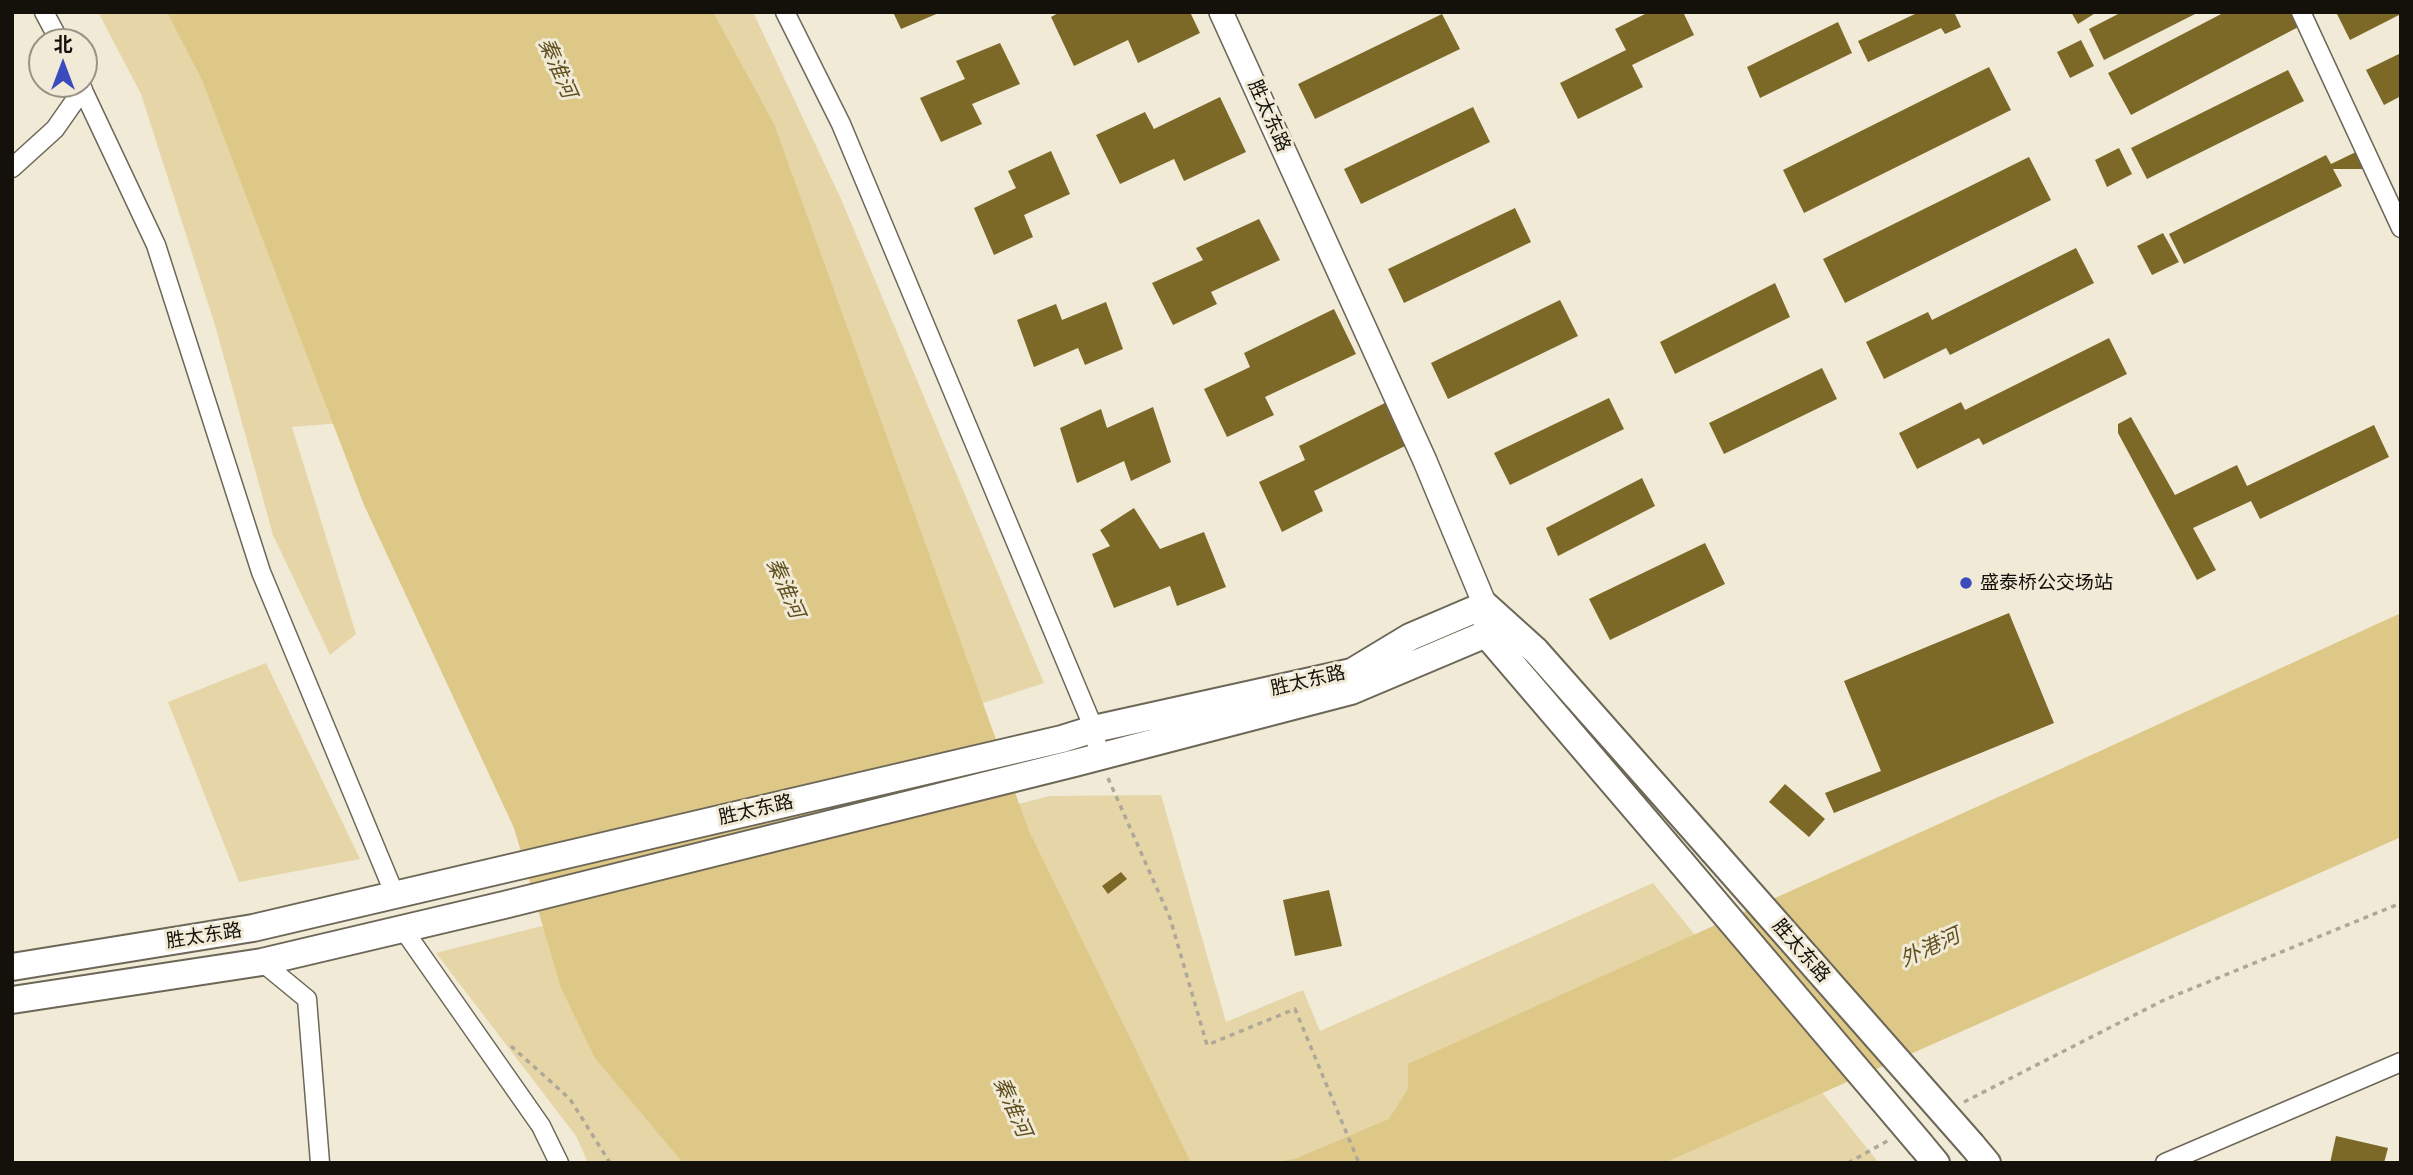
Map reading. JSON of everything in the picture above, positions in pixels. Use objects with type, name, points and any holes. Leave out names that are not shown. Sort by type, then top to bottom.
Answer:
[{"type":"main road","name":"胜太东路","points":[[12,967],[253,928],[1062,739],[1094,729],[1352,672],[1410,637],[1485,605],[1536,651],[1979,1154]]},
{"type":"main road","name":"胜太东路","points":[[12,1000],[261,962],[504,905],[1087,760],[1351,691],[1486,634],[1929,1154]]},
{"type":"street","points":[[44,12],[53,28]]},
{"type":"street","points":[[785,12],[841,124],[1094,729],[1087,760]]},
{"type":"street","name":"胜太东路","points":[[1222,12],[1425,461],[1485,605],[1486,634]]},
{"type":"street","points":[[2301,12],[2401,228]]},
{"type":"street","points":[[12,168],[55,129],[75,98]]},
{"type":"street","points":[[87,98],[156,245],[261,572],[395,895]]},
{"type":"street","points":[[403,929],[541,1126],[559,1163]]},
{"type":"street","points":[[261,962],[307,999],[320,1163]]},
{"type":"street","points":[[2165,1163],[2401,1062]]},
{"type":"path","points":[[1087,760],[1170,918],[1207,1045],[1295,1009],[1359,1163]]},
{"type":"path","points":[[1953,1108],[2164,1000],[2401,903]]},
{"type":"path","points":[[1848,1163],[1891,1139]]},
{"type":"shaded area","points":[[98,12],[753,12],[841,199],[1044,683],[962,710],[828,382],[292,427],[356,634],[330,655],[273,535],[215,325],[141,94]]},
{"type":"shaded area","points":[[266,663],[360,859],[239,882],[168,702]]},
{"type":"shaded area","points":[[1161,795],[1226,1022],[1303,990],[1320,1031],[1653,883],[1879,1163],[588,1163],[576,1136],[436,953],[1050,796]]},
{"type":"water","name":"秦淮河","points":[[167,12],[713,12],[774,124],[1029,831],[1191,1163],[683,1163],[595,1058],[561,988],[514,828],[364,505],[202,80]]},
{"type":"water","name":"外港河","points":[[2401,613],[2401,837],[1664,1163],[1275,1163],[1297,1158],[1389,1119],[1408,1089],[1408,1064]]},
{"type":"building","points":[[893,12],[941,12],[901,29]]},
{"type":"building","points":[[1060,12],[1190,12],[1200,33],[1138,63],[1128,40],[1074,66],[1051,17]]},
{"type":"building","points":[[1649,12],[1683,12],[1694,35],[1632,65],[1643,87],[1578,119],[1560,83],[1626,50],[1615,29]]},
{"type":"building","points":[[1919,12],[1954,12],[1961,27],[1945,34],[1941,28],[1868,62],[1858,41]]},
{"type":"building","points":[[2071,12],[2097,12],[2078,24]]},
{"type":"building","points":[[2122,12],[2199,12],[2104,60],[2089,29]]},
{"type":"building","points":[[2225,12],[2298,12],[2304,24],[2131,115],[2108,73]]},
{"type":"building","points":[[2336,12],[2401,12],[2401,14],[2350,40]]},
{"type":"building","points":[[1442,14],[1460,49],[1315,119],[1298,84]]},
{"type":"building","points":[[1838,22],[1852,53],[1760,98],[1747,67]]},
{"type":"building","points":[[2081,40],[2094,66],[2070,78],[2057,52]]},
{"type":"building","points":[[1000,43],[1020,84],[972,104],[982,124],[941,142],[920,98],[965,79],[956,61]]},
{"type":"building","points":[[2401,53],[2401,96],[2384,105],[2366,70]]},
{"type":"building","points":[[1989,67],[2011,110],[1804,213],[1783,170]]},
{"type":"building","points":[[2288,70],[2304,101],[2147,179],[2131,148]]},
{"type":"building","points":[[1220,97],[1246,152],[1184,181],[1174,159],[1120,184],[1096,135],[1145,112],[1154,129]]},
{"type":"building","points":[[1473,107],[1490,142],[1361,204],[1344,169]]},
{"type":"building","points":[[2119,148],[2132,174],[2107,187],[2095,160]]},
{"type":"building","points":[[2360,150],[2370,169],[2333,169],[2342,186],[2184,264],[2169,234],[2326,155],[2331,164]]},
{"type":"building","points":[[1051,151],[1070,194],[1024,215],[1033,237],[994,255],[974,208],[1016,188],[1008,171]]},
{"type":"building","points":[[2029,157],[2051,200],[1845,303],[1823,259]]},
{"type":"building","points":[[1515,208],[1531,242],[1404,303],[1388,269]]},
{"type":"building","points":[[1259,219],[1280,260],[1211,292],[1217,304],[1173,325],[1152,283],[1203,260],[1196,248]]},
{"type":"building","points":[[2163,233],[2179,262],[2152,275],[2137,246]]},
{"type":"building","points":[[2076,248],[2094,283],[1950,355],[1946,348],[1884,379],[1866,342],[1928,312],[1932,320]]},
{"type":"building","points":[[1775,283],[1790,317],[1675,374],[1660,342]]},
{"type":"building","points":[[1560,300],[1578,336],[1448,399],[1431,363]]},
{"type":"building","points":[[1106,302],[1123,349],[1085,365],[1078,348],[1034,367],[1017,320],[1056,304],[1062,320]]},
{"type":"building","points":[[1334,309],[1356,354],[1265,397],[1274,415],[1227,437],[1204,389],[1250,367],[1244,353]]},
{"type":"building","points":[[2109,338],[2127,374],[1983,445],[1979,438],[1917,469],[1899,433],[1961,402],[1965,410]]},
{"type":"building","points":[[1822,368],[1837,399],[1724,454],[1709,423]]},
{"type":"building","points":[[1609,398],[1624,429],[1510,485],[1494,453]]},
{"type":"building","points":[[1387,402],[1407,445],[1314,491],[1323,511],[1282,532],[1259,482],[1305,460],[1299,446]]},
{"type":"building","points":[[1153,407],[1171,462],[1131,481],[1124,461],[1077,483],[1060,428],[1101,409],[1107,428]]},
{"type":"building","points":[[2131,417],[2175,495],[2237,465],[2247,486],[2374,425],[2389,457],[2260,519],[2251,501],[2193,528],[2216,570],[2197,580],[2118,433],[2118,424]]},
{"type":"building","points":[[1642,478],[1655,506],[1558,556],[1546,528]]},
{"type":"building","points":[[1134,508],[1160,549],[1204,532],[1226,587],[1177,606],[1170,586],[1114,608],[1092,554],[1110,546],[1100,530]]},
{"type":"building","points":[[1705,543],[1725,584],[1610,640],[1589,599]]},
{"type":"building","points":[[2009,613],[2054,723],[1834,813],[1825,793],[1881,771],[1844,681]]},
{"type":"building","points":[[1785,784],[1825,819],[1809,837],[1769,802]]},
{"type":"building","points":[[1121,872],[1127,879],[1108,894],[1102,886]]},
{"type":"building","points":[[1329,890],[1342,946],[1295,956],[1283,900]]},
{"type":"building","points":[[2336,1136],[2388,1148],[2384,1163],[2330,1163]]},
{"type":"place","name":"盛泰桥公交场站","points":[[1966,583]]}]
